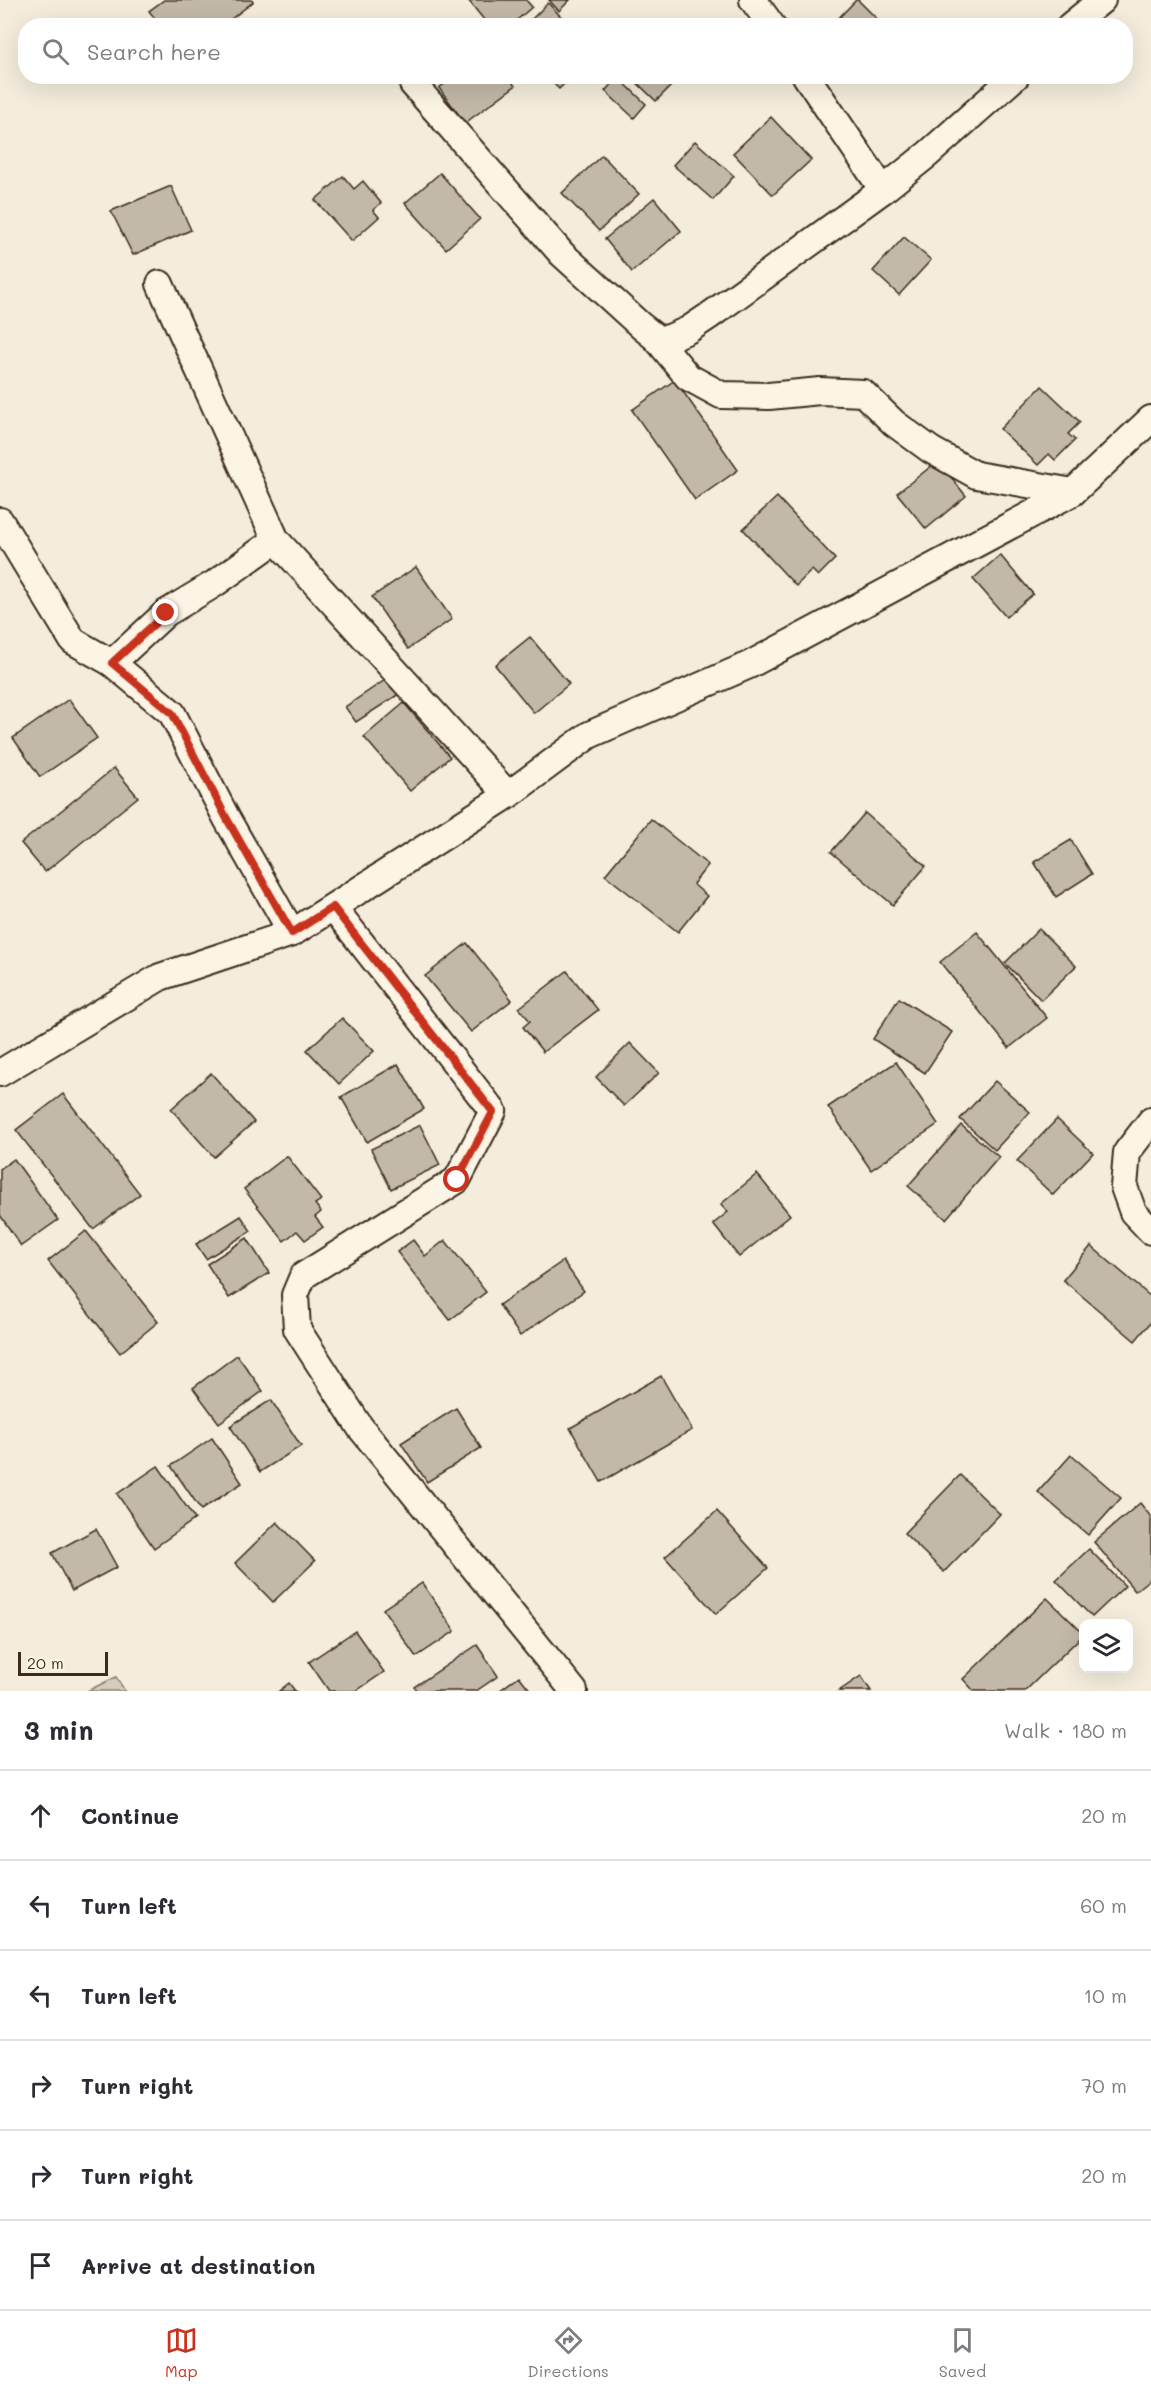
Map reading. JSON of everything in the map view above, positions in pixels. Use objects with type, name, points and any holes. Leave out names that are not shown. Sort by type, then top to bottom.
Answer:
[{"type":"street","points":[[753,0],[766,18]]},
{"type":"street","points":[[1080,18],[1102,0]]},
{"type":"street","points":[[413,84],[562,254],[656,338],[688,377],[721,395],[769,396],[820,391],[863,393],[894,423],[931,450],[976,475],[1072,492]]},
{"type":"street","points":[[811,84],[883,190]]},
{"type":"street","points":[[656,338],[667,339],[709,316],[883,190],[1007,84]]},
{"type":"street","points":[[160,284],[276,540],[508,795]]},
{"type":"street","points":[[0,1073],[160,977],[292,933],[508,795],[590,735],[749,666],[1072,492],[1151,419]]},
{"type":"street","points":[[0,521],[73,641],[112,663],[172,713],[227,819],[292,933]]},
{"type":"street","points":[[112,663],[166,613],[214,584],[276,540]]},
{"type":"street","points":[[333,907],[493,1112],[457,1180],[303,1276],[295,1295],[297,1329],[360,1427],[574,1691]]},
{"type":"street","points":[[1151,1121],[1127,1152],[1124,1187],[1133,1212],[1151,1231]]},
{"type":"shaded area","points":[[116,1677],[125,1691],[87,1691]]},
{"type":"building","points":[[164,0],[252,0],[253,2],[232,18],[155,18],[149,11]]},
{"type":"building","points":[[468,0],[526,0],[532,7],[519,18],[483,18]]},
{"type":"building","points":[[549,0],[570,0],[559,11]]},
{"type":"building","points":[[858,0],[876,18],[839,18]]},
{"type":"building","points":[[548,3],[562,18],[533,18]]},
{"type":"building","points":[[444,84],[514,84],[515,86],[465,123],[439,88]]},
{"type":"building","points":[[554,84],[564,84],[559,89]]},
{"type":"building","points":[[612,84],[625,84],[646,104],[634,118],[605,91]]},
{"type":"building","points":[[638,84],[673,84],[656,101]]},
{"type":"building","points":[[771,117],[811,160],[773,195],[733,153]]},
{"type":"building","points":[[695,141],[734,176],[713,200],[673,165]]},
{"type":"building","points":[[602,155],[639,194],[599,231],[562,193]]},
{"type":"building","points":[[440,173],[480,219],[446,249],[405,203]]},
{"type":"building","points":[[343,176],[354,189],[363,181],[381,203],[373,210],[379,217],[352,241],[315,200]]},
{"type":"building","points":[[171,186],[191,230],[133,255],[111,211]]},
{"type":"building","points":[[654,198],[681,231],[632,272],[605,239]]},
{"type":"building","points":[[904,237],[931,260],[899,295],[873,271]]},
{"type":"building","points":[[675,380],[738,470],[695,500],[632,410]]},
{"type":"building","points":[[1042,386],[1080,422],[1068,434],[1075,440],[1055,460],[1049,454],[1038,465],[1000,429]]},
{"type":"building","points":[[938,461],[966,496],[926,529],[897,493]]},
{"type":"building","points":[[777,497],[835,559],[818,576],[812,570],[796,586],[743,529]]},
{"type":"building","points":[[1000,555],[1033,594],[1006,617],[973,579]]},
{"type":"building","points":[[416,567],[452,619],[408,649],[372,597]]},
{"type":"building","points":[[530,637],[569,684],[534,713],[495,665]]},
{"type":"building","points":[[388,678],[399,694],[356,722],[345,707]]},
{"type":"building","points":[[69,699],[97,738],[40,777],[13,738]]},
{"type":"building","points":[[404,703],[450,757],[410,791],[364,737]]},
{"type":"building","points":[[114,768],[138,797],[45,872],[21,843]]},
{"type":"building","points":[[865,813],[926,866],[893,905],[831,852]]},
{"type":"building","points":[[651,819],[708,865],[693,884],[707,896],[678,932],[605,875]]},
{"type":"building","points":[[1071,840],[1092,874],[1056,897],[1034,862]]},
{"type":"building","points":[[1039,929],[1076,966],[1041,1000],[1005,963]]},
{"type":"building","points":[[977,932],[1047,1018],[1009,1048],[940,962]]},
{"type":"building","points":[[467,943],[512,1000],[471,1032],[425,976]]},
{"type":"building","points":[[567,971],[598,1010],[543,1052],[523,1027],[530,1021],[519,1008]]},
{"type":"building","points":[[899,998],[952,1032],[925,1073],[873,1039]]},
{"type":"building","points":[[342,1018],[374,1051],[339,1084],[307,1050]]},
{"type":"building","points":[[630,1043],[659,1073],[624,1106],[596,1077]]},
{"type":"building","points":[[896,1062],[938,1124],[871,1170],[828,1107]]},
{"type":"building","points":[[398,1064],[424,1109],[367,1142],[341,1097]]},
{"type":"building","points":[[211,1073],[254,1122],[214,1157],[171,1109]]},
{"type":"building","points":[[995,1081],[1030,1112],[995,1150],[960,1119]]},
{"type":"building","points":[[63,1094],[140,1194],[93,1229],[16,1130]]},
{"type":"building","points":[[1057,1119],[1093,1153],[1053,1195],[1017,1161]]},
{"type":"building","points":[[420,1125],[440,1165],[391,1189],[371,1149]]},
{"type":"building","points":[[961,1125],[999,1157],[946,1219],[908,1186]]},
{"type":"building","points":[[287,1156],[321,1200],[315,1204],[321,1212],[315,1217],[323,1227],[305,1240],[297,1231],[284,1241],[244,1189]]},
{"type":"building","points":[[14,1159],[58,1220],[21,1246],[0,1215],[0,1169]]},
{"type":"building","points":[[757,1174],[790,1215],[739,1257],[713,1224],[728,1212],[721,1204]]},
{"type":"building","points":[[241,1216],[251,1231],[206,1259],[196,1244]]},
{"type":"building","points":[[86,1231],[158,1322],[120,1353],[48,1261]]},
{"type":"building","points":[[247,1238],[269,1273],[229,1298],[207,1264]]},
{"type":"building","points":[[413,1240],[425,1256],[445,1240],[486,1292],[450,1320],[397,1252]]},
{"type":"building","points":[[1091,1246],[1151,1297],[1151,1322],[1135,1341],[1063,1280]]},
{"type":"building","points":[[563,1261],[584,1291],[520,1336],[499,1305]]},
{"type":"building","points":[[237,1355],[263,1391],[219,1423],[193,1388]]},
{"type":"building","points":[[661,1376],[692,1430],[601,1482],[570,1428]]},
{"type":"building","points":[[271,1400],[301,1446],[260,1472],[230,1426]]},
{"type":"building","points":[[456,1408],[481,1448],[427,1482],[401,1443]]},
{"type":"building","points":[[212,1438],[242,1483],[201,1510],[171,1466]]},
{"type":"building","points":[[1071,1455],[1121,1498],[1088,1535],[1038,1492]]},
{"type":"building","points":[[158,1466],[195,1519],[154,1548],[117,1494]]},
{"type":"building","points":[[960,1475],[1000,1514],[944,1572],[904,1533]]},
{"type":"building","points":[[1140,1503],[1151,1517],[1151,1578],[1135,1591],[1094,1542]]},
{"type":"building","points":[[717,1511],[768,1568],[716,1614],[665,1557]]},
{"type":"building","points":[[277,1522],[315,1561],[273,1602],[235,1563]]},
{"type":"building","points":[[96,1529],[117,1567],[72,1591],[52,1553]]},
{"type":"building","points":[[1089,1549],[1125,1586],[1092,1617],[1056,1580]]},
{"type":"building","points":[[422,1583],[455,1631],[416,1657],[383,1609]]},
{"type":"building","points":[[1047,1598],[1079,1629],[1079,1639],[1025,1691],[974,1691],[963,1679]]},
{"type":"building","points":[[355,1631],[384,1672],[356,1691],[329,1691],[309,1662]]},
{"type":"building","points":[[477,1645],[498,1676],[476,1691],[417,1691],[414,1687]]},
{"type":"building","points":[[519,1676],[531,1691],[499,1691]]},
{"type":"building","points":[[861,1676],[871,1691],[839,1691]]},
{"type":"building","points":[[289,1683],[295,1691],[279,1691]]},
{"type":"route","points":[[166,613],[112,663],[172,713],[227,819],[292,933],[333,907],[493,1112],[457,1180]]}]
